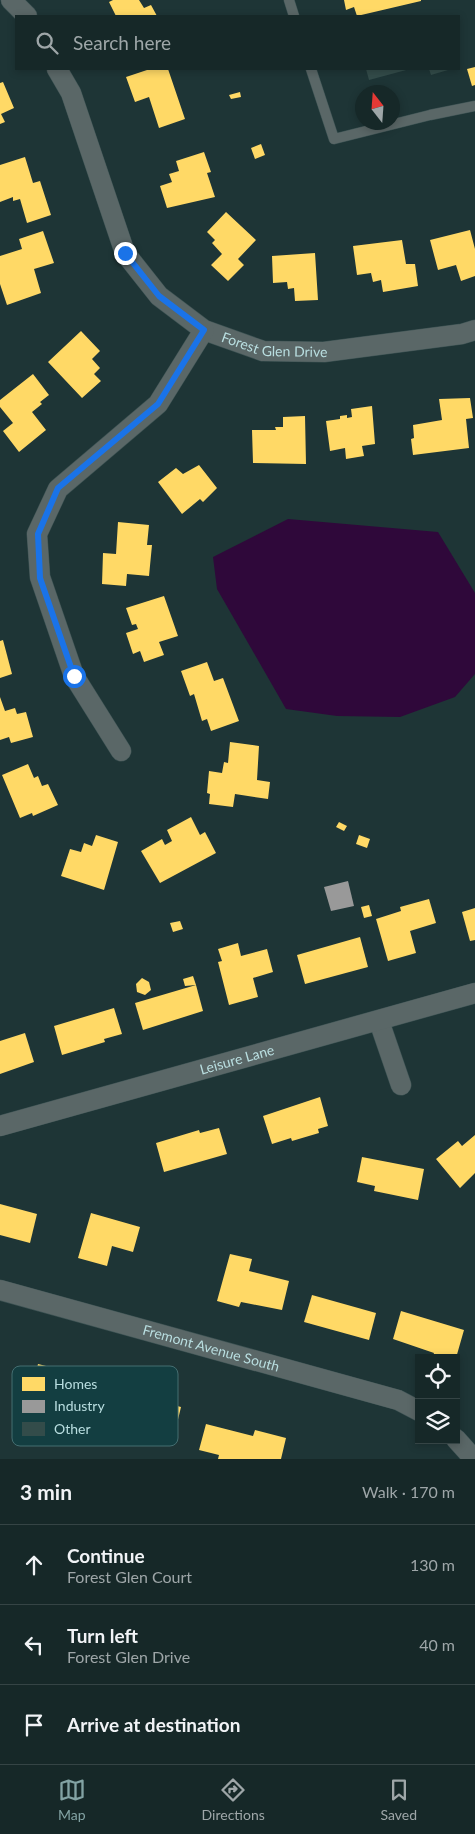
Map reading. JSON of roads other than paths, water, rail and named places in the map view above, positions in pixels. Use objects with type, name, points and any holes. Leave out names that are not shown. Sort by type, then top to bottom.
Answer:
[{"type":"street","points":[[11,0],[25,15]]},
{"type":"street","name":"Forest Glen Drive","points":[[58,70],[70,93],[125,253],[159,296],[204,330],[263,351],[324,352],[462,334],[475,330]]},
{"type":"street","points":[[121,751],[74,676],[40,578],[38,534],[58,488],[158,404],[204,330]]},
{"type":"street","name":"Leisure Lane","points":[[0,1126],[475,993]]},
{"type":"street","points":[[379,1021],[401,1085]]},
{"type":"street","name":"Fremont Avenue South","points":[[0,1290],[398,1400],[415,1409]]},
{"type":"street","points":[[460,1443],[474,1459]]},
{"type":"lane","points":[[289,0],[294,15]]},
{"type":"lane","points":[[311,70],[334,139],[475,106]]}]
